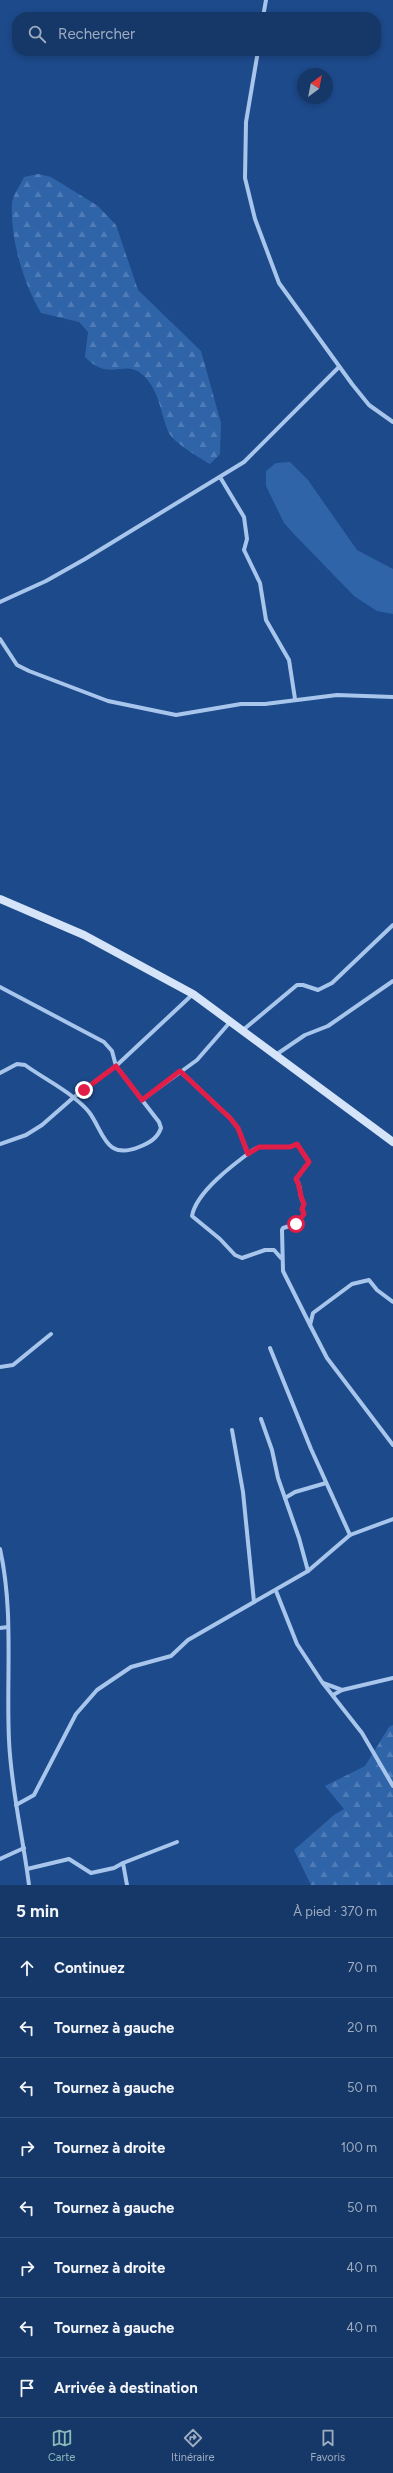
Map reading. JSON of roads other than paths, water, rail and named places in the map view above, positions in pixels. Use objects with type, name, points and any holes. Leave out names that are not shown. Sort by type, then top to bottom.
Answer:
[{"type":"street","points":[[264,12],[266,0]]},
{"type":"street","points":[[257,56],[246,122],[247,192],[272,268],[279,283],[339,367],[369,405],[393,422]]},
{"type":"street","points":[[0,602],[46,581],[244,462],[339,367]]},
{"type":"street","points":[[220,477],[244,516],[247,539],[244,550],[260,583],[266,620],[289,660],[295,699]]},
{"type":"street","points":[[0,639],[17,665],[29,671],[108,701],[176,715],[241,704],[266,704],[295,699],[360,694],[385,698],[393,697]]},
{"type":"street","points":[[0,899],[72,929],[193,994],[277,1054],[393,1142]]},
{"type":"street","points":[[243,1030],[297,985],[303,985],[318,990],[332,983],[393,925]]},
{"type":"street","points":[[277,1054],[305,1035],[328,1026],[393,981]]},
{"type":"street","points":[[0,987],[104,1042],[112,1051],[116,1066],[160,1122],[161,1128],[158,1135],[149,1143],[132,1150],[120,1151],[114,1149],[104,1141],[89,1112],[74,1097],[25,1065],[17,1064],[0,1074]]},
{"type":"street","points":[[0,1144],[26,1135],[42,1125],[74,1097],[116,1066],[193,994]]},
{"type":"street","points":[[142,1100],[197,1060],[231,1021]]},
{"type":"street","points":[[180,1071],[230,1118],[238,1128],[248,1154]]},
{"type":"street","points":[[281,1258],[274,1250],[265,1250],[242,1258],[235,1255],[192,1216],[201,1198],[218,1178],[248,1154],[259,1147],[290,1147],[297,1144],[308,1159],[307,1165],[296,1179],[300,1184],[299,1195],[304,1204],[302,1209],[304,1214],[296,1224],[283,1228],[282,1230],[281,1258],[286,1279],[330,1363],[393,1445]]},
{"type":"street","points":[[310,1325],[313,1313],[352,1284],[369,1280],[377,1290],[393,1302]]},
{"type":"street","points":[[0,1367],[13,1364],[51,1334]]},
{"type":"street","points":[[270,1348],[326,1483],[350,1535]]},
{"type":"street","points":[[261,1419],[272,1450],[278,1478],[308,1571]]},
{"type":"street","points":[[232,1430],[243,1492],[254,1602]]},
{"type":"street","points":[[285,1498],[295,1492],[326,1483]]},
{"type":"street","points":[[16,1805],[34,1795],[76,1714],[97,1690],[131,1667],[171,1656],[188,1640],[276,1591],[308,1571],[350,1535],[393,1518]]},
{"type":"street","points":[[0,1550],[4,1566],[8,1627],[9,1742],[16,1805],[29,1885]]},
{"type":"street","points":[[276,1591],[297,1644],[322,1682],[362,1733],[393,1786]]},
{"type":"street","points":[[0,1628],[8,1627]]},
{"type":"street","points":[[333,1695],[342,1690],[393,1678]]},
{"type":"street","points":[[322,1682],[342,1690]]},
{"type":"street","points":[[27,1868],[69,1859],[91,1873],[114,1868],[177,1842]]},
{"type":"street","points":[[0,1859],[24,1848]]},
{"type":"street","points":[[123,1863],[127,1885]]}]
